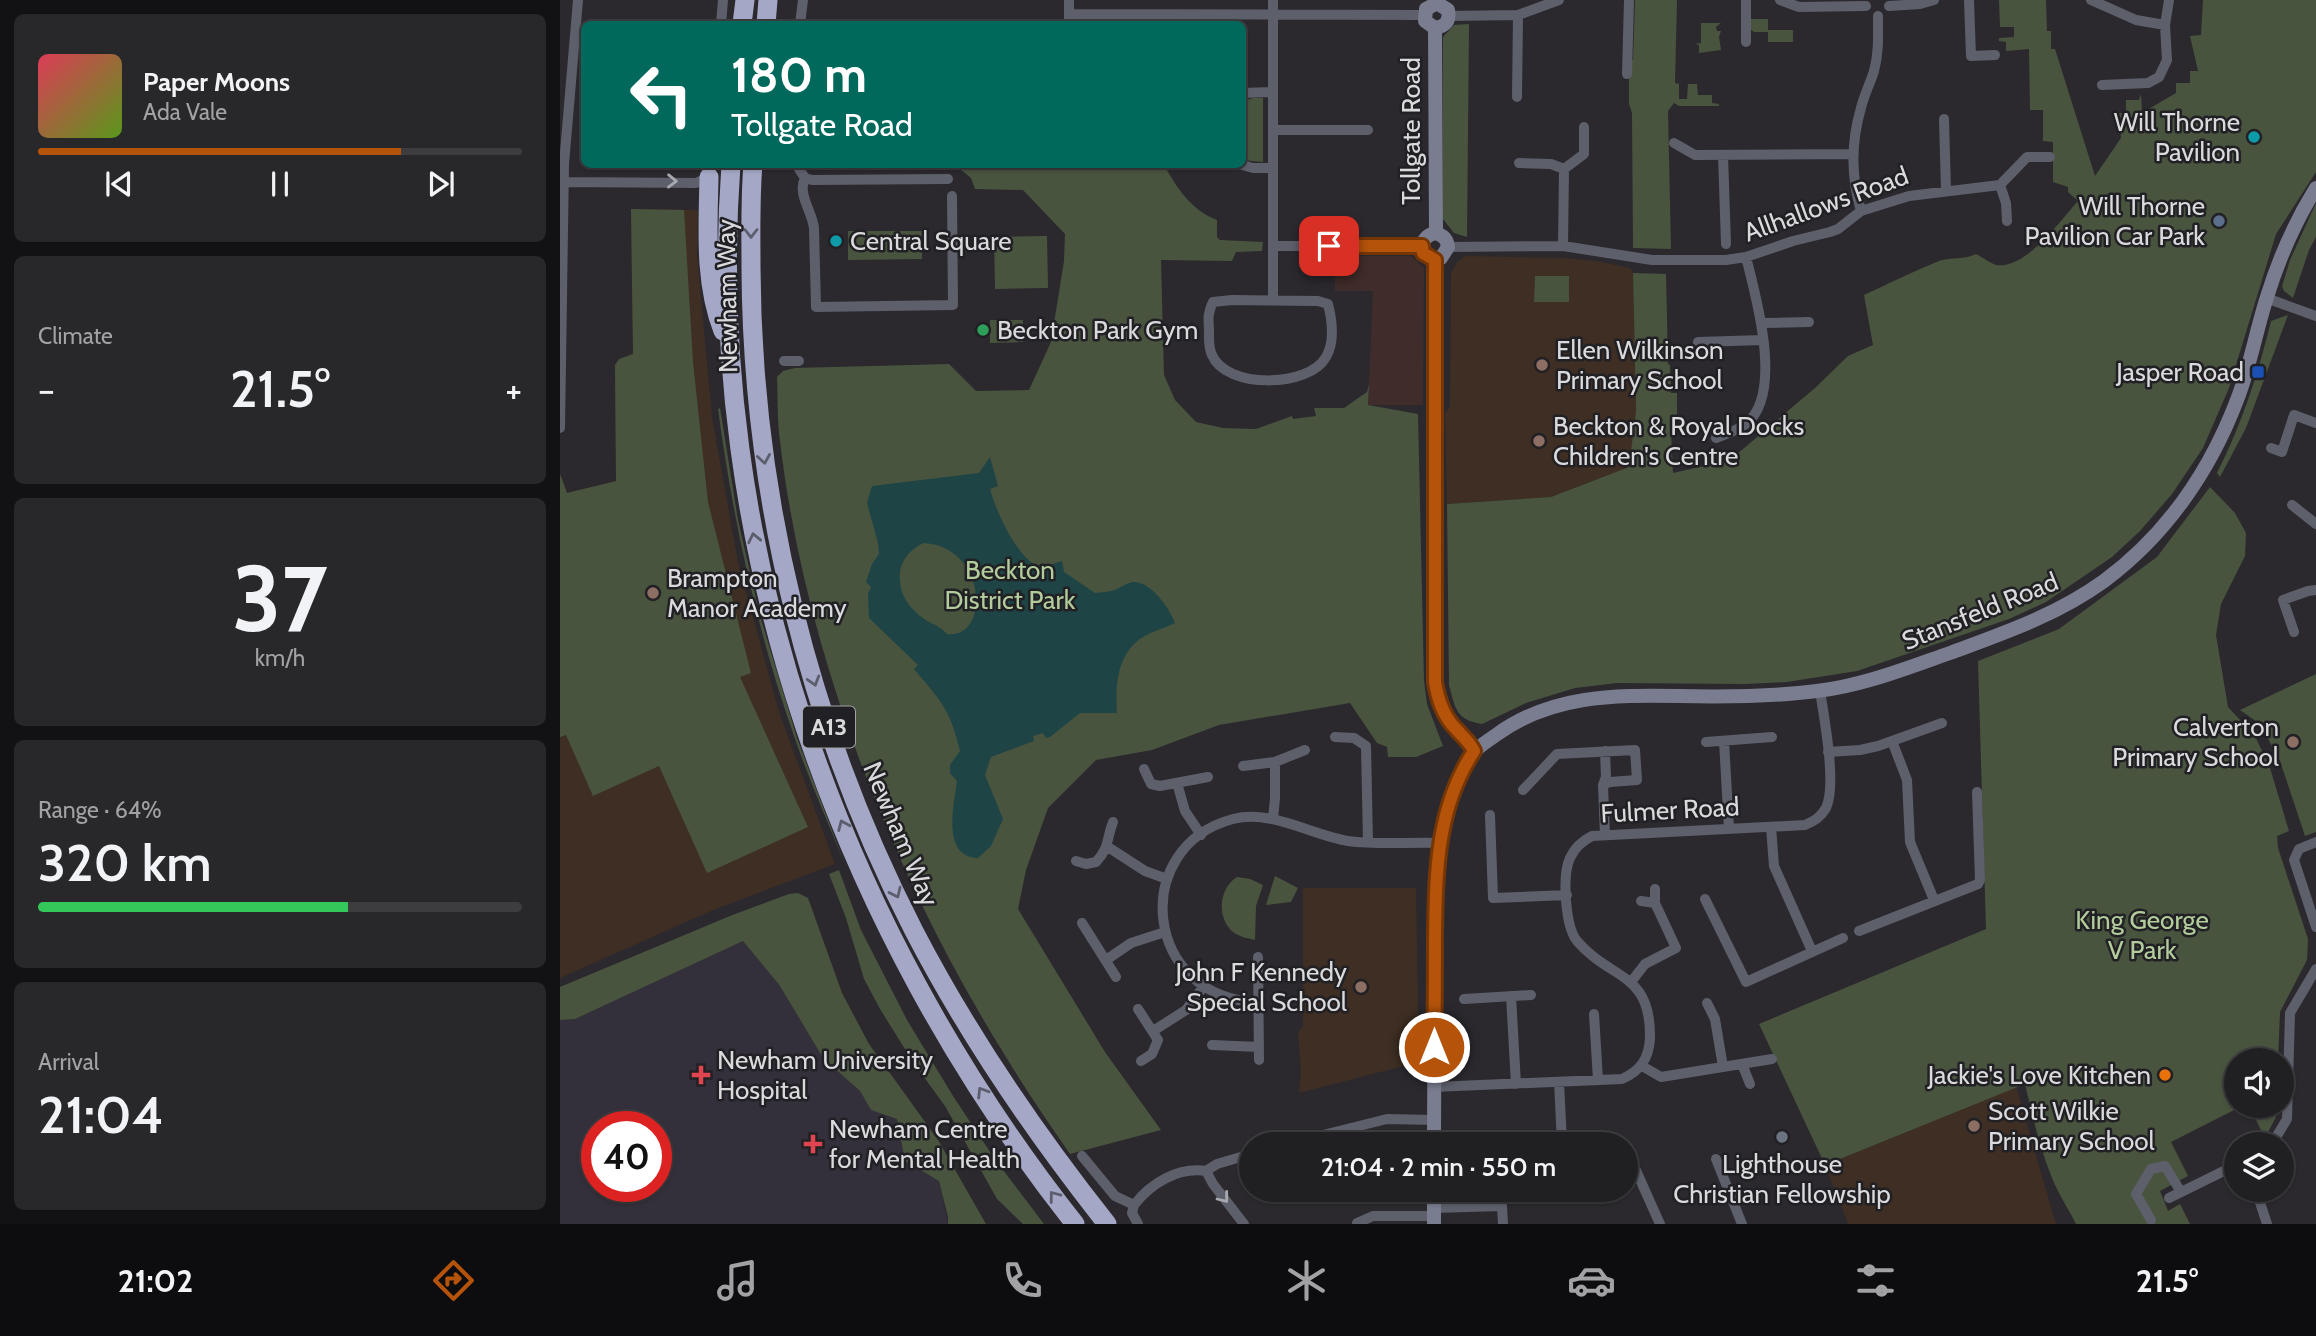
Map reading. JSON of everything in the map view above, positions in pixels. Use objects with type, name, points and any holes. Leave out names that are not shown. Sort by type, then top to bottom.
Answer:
[{"type":"highway","points":[[742,21],[744,0]]},
{"type":"highway","points":[[766,21],[768,0]]},
{"type":"highway","name":"Newham Way","points":[[731,168],[727,271],[729,349],[738,442],[755,541],[797,706],[823,779],[880,912],[916,981],[984,1094],[1075,1224]]},
{"type":"highway","name":"Newham Way","points":[[753,168],[751,334],[762,449],[785,573],[821,704],[878,854],[914,932],[1000,1078],[1070,1178],[1107,1224]]},
{"type":"highway","points":[[709,171],[708,257],[715,312],[729,349]]},
{"type":"street","points":[[560,428],[564,182],[578,0]]},
{"type":"street","points":[[721,21],[723,0]]},
{"type":"street","points":[[800,21],[803,0]]},
{"type":"street","points":[[1069,0],[1069,19],[1424,15],[1426,9],[1437,2],[1443,5],[1449,16],[1520,14],[1559,0]]},
{"type":"street","points":[[1273,0],[1273,300]]},
{"type":"street","points":[[1517,97],[1520,0]]},
{"type":"street","points":[[1627,74],[1629,0]]},
{"type":"street","points":[[1746,0],[1746,42]]},
{"type":"street","points":[[1780,0],[1803,8],[1867,3],[1871,14],[1878,16],[1884,14],[1888,3],[1920,4],[1934,0]]},
{"type":"street","points":[[1969,0],[1970,56],[1995,55]]},
{"type":"street","points":[[2091,0],[2136,20],[2165,25]]},
{"type":"street","points":[[2102,85],[2148,83],[2159,77],[2167,60],[2165,25],[2169,0]]},
{"type":"street","name":"Tollgate Road","points":[[1424,15],[1429,26],[1435,28],[1447,23],[1449,16]]},
{"type":"street","points":[[1861,211],[1854,186],[1853,154],[1860,110],[1874,70],[1878,47],[1878,16]]},
{"type":"street","name":"Tollgate Road","points":[[1435,28],[1436,233]]},
{"type":"street","points":[[1246,93],[1273,92]]},
{"type":"street","points":[[1944,118],[1946,191]]},
{"type":"street","points":[[1564,169],[1584,154],[1584,127]]},
{"type":"street","points":[[1273,130],[1367,130]]},
{"type":"street","points":[[1674,144],[1695,155],[1853,154]]},
{"type":"street","points":[[1723,155],[1726,244]]},
{"type":"street","points":[[2007,221],[2007,203],[2000,185],[2027,157],[2050,157]]},
{"type":"street","points":[[1519,163],[1550,164],[1564,169]]},
{"type":"street","points":[[1246,166],[1273,168]]},
{"type":"street","points":[[799,168],[805,178],[812,180],[948,179]]},
{"type":"street","points":[[1563,246],[1564,169]]},
{"type":"street","points":[[564,182],[696,183],[709,171]]},
{"type":"street","points":[[805,178],[802,181],[803,195],[814,228],[816,307],[953,305],[952,196]]},
{"type":"street","name":"Allhallows Road","points":[[1448,247],[1563,246],[1667,260],[1726,260],[1746,257],[1838,229],[1861,211],[1909,196],[2000,185]]},
{"type":"street","name":"Stansfeld Road","points":[[1474,751],[1511,724],[1536,711],[1565,702],[1637,695],[1754,696],[1820,691],[1864,681],[2023,626],[2076,599],[2128,561],[2176,510],[2210,460],[2238,397],[2266,298],[2290,235],[2316,188]]},
{"type":"street","name":"Tollgate Road","points":[[1422,246],[1423,239],[1436,233],[1447,240],[1448,247]]},
{"type":"street","points":[[1273,246],[1422,246],[1423,253],[1435,260],[1441,258],[1448,247]]},
{"type":"street","points":[[1716,438],[1746,424],[1756,412],[1765,388],[1763,323],[1746,257]]},
{"type":"street","points":[[1434,1132],[1435,880],[1439,843],[1447,808],[1474,751],[1469,741],[1447,718],[1435,682],[1435,260]]},
{"type":"street","points":[[2266,298],[2316,316]]},
{"type":"street","points":[[1273,300],[1318,300],[1328,304],[1331,346],[1326,359],[1318,368],[1296,378],[1272,380],[1238,376],[1221,367],[1212,357],[1209,345],[1208,311],[1213,303],[1273,300]]},
{"type":"street","points":[[1763,323],[1809,323]]},
{"type":"street","points":[[1698,342],[1763,340]]},
{"type":"street","points":[[784,361],[799,360]]},
{"type":"street","points":[[2271,448],[2282,452],[2294,415],[2316,423]]},
{"type":"street","points":[[2292,505],[2316,524]]},
{"type":"street","points":[[2294,632],[2283,600],[2316,590]]},
{"type":"street","name":"Fulmer Road","points":[[1642,1066],[1650,1051],[1648,1010],[1644,998],[1631,982],[1585,949],[1576,939],[1568,920],[1566,872],[1574,849],[1592,836],[1805,825],[1821,816],[1829,800],[1830,790],[1820,691]]},
{"type":"street","points":[[1828,752],[1860,750],[1941,723]]},
{"type":"street","points":[[1335,737],[1354,738],[1366,746],[1368,842]]},
{"type":"street","points":[[1706,742],[1772,737]]},
{"type":"street","points":[[1724,741],[1729,829]]},
{"type":"street","points":[[1892,741],[1907,780],[1910,842],[1934,900]]},
{"type":"street","points":[[1243,766],[1275,762],[1305,750]]},
{"type":"street","points":[[1523,790],[1557,754],[1635,750],[1637,780],[1603,785]]},
{"type":"street","points":[[1605,751],[1605,835]]},
{"type":"street","points":[[1273,819],[1275,762]]},
{"type":"street","points":[[1144,769],[1151,784],[1160,786],[1208,777]]},
{"type":"street","points":[[1177,783],[1185,811],[1201,835]]},
{"type":"street","points":[[1858,931],[1978,884],[1977,792]]},
{"type":"street","points":[[1490,815],[1493,898],[1567,895]]},
{"type":"street","points":[[1258,1002],[1227,998],[1203,987],[1191,978],[1180,964],[1165,932],[1162,902],[1167,879],[1182,850],[1219,824],[1236,818],[1273,819],[1324,836],[1368,842],[1439,843]]},
{"type":"street","points":[[1076,861],[1097,862],[1108,847],[1108,835],[1113,822]]},
{"type":"street","points":[[1771,827],[1774,866],[1812,951]]},
{"type":"street","points":[[2316,842],[2300,849],[2294,860],[2316,927]]},
{"type":"street","points":[[1108,847],[1145,871],[1167,879]]},
{"type":"street","points":[[1631,982],[1645,964],[1676,948],[1655,903],[1655,889]]},
{"type":"street","points":[[1705,899],[1746,982],[1843,938]]},
{"type":"street","points":[[1641,901],[1655,903]]},
{"type":"street","points":[[1082,923],[1116,977]]},
{"type":"street","points":[[1106,960],[1131,943],[1165,932]]},
{"type":"street","points":[[1258,957],[1259,1060]]},
{"type":"street","points":[[2279,1132],[2287,1119],[2290,1013],[2316,969]]},
{"type":"street","points":[[1153,1031],[1186,1010],[1203,987]]},
{"type":"street","points":[[1464,999],[1531,995]]},
{"type":"street","points":[[1511,996],[1516,1084]]},
{"type":"street","points":[[1707,1003],[1715,1019],[1723,1067]]},
{"type":"street","points":[[1138,1009],[1158,1040],[1152,1054],[1141,1061]]},
{"type":"street","points":[[1594,1014],[1598,1080]]},
{"type":"street","points":[[1212,1045],[1259,1047]]},
{"type":"street","points":[[1434,1087],[1622,1079],[1634,1074],[1642,1066],[1661,1077],[1772,1059]]},
{"type":"street","points":[[1742,1064],[1750,1084]]},
{"type":"street","points":[[1559,1082],[1561,1132]]},
{"type":"street","points":[[1335,1132],[1387,1119],[1434,1120]]},
{"type":"street","points":[[1082,1156],[1115,1196],[1134,1205]]},
{"type":"street","points":[[1138,1224],[1132,1213],[1134,1205],[1160,1181],[1172,1174],[1193,1169],[1206,1171],[1217,1164],[1239,1158]]},
{"type":"street","points":[[1716,1159],[1742,1224]]},
{"type":"street","points":[[2151,1220],[2136,1194],[2151,1169],[2165,1166],[2181,1192]]},
{"type":"street","points":[[1206,1171],[1244,1224]]},
{"type":"street","points":[[2169,1198],[2224,1171]]},
{"type":"street","points":[[1638,1176],[1660,1224]]},
{"type":"street","points":[[1502,1202],[1503,1224]]},
{"type":"street","points":[[2260,1202],[2267,1224]]},
{"type":"street","points":[[1356,1223],[1373,1216],[1434,1216],[1502,1206]]},
{"type":"shaded area","name":"Brampton Manor Academy","points":[[631,209],[698,210],[697,254],[712,417],[738,562],[779,712],[835,864],[713,910],[560,978],[560,474],[567,493],[616,481],[615,365],[619,359],[633,354]]},
{"type":"shaded area","points":[[1335,256],[1411,256],[1424,268],[1423,405],[1368,405],[1373,291],[1335,291]]},
{"type":"shaded area","name":"Ellen Wilkinson Primary School","points":[[1466,256],[1564,258],[1630,268],[1633,273],[1636,411],[1630,467],[1551,497],[1447,504],[1445,414],[1450,407],[1451,273],[1458,261]]},
{"type":"shaded area","name":"John F Kennedy Special School","points":[[1303,888],[1416,888],[1419,1062],[1299,1093],[1301,1072],[1298,1032],[1303,1026]]},
{"type":"shaded area","name":"Newham University Hospital","points":[[743,941],[780,986],[823,1058],[860,1091],[871,1110],[897,1119],[905,1161],[939,1181],[948,1224],[560,1224],[560,1020],[575,1019]]},
{"type":"shaded area","name":"Scott Wilkie Primary School","points":[[2016,1086],[2056,1224],[1848,1224],[1825,1165]]},
{"type":"green space","points":[[1635,0],[1677,0],[1675,83],[1679,84],[1679,99],[1687,99],[1688,84],[1697,84],[1698,95],[1712,95],[1712,103],[1719,104],[1679,106],[1674,103],[1668,111],[1671,249],[1633,248],[1629,60],[1633,60]]},
{"type":"green space","points":[[1999,0],[2046,0],[2047,31],[2051,31],[2051,49],[2055,49],[2095,176],[2121,138],[2118,113],[2126,113],[2126,100],[2139,100],[2141,94],[2142,113],[2176,93],[2176,83],[2190,83],[2190,71],[2198,71],[2190,36],[2201,35],[2203,0],[2316,0],[2316,172],[2276,234],[2229,388],[2203,448],[2172,494],[2140,531],[2112,557],[2046,602],[2009,619],[1857,671],[1787,682],[1617,683],[1575,688],[1526,703],[1482,724],[1462,716],[1455,706],[1449,685],[1447,504],[1551,497],[1629,467],[1636,411],[1633,273],[1666,274],[1668,364],[1671,393],[1677,393],[1677,433],[1671,433],[1673,473],[1730,460],[1815,388],[1848,356],[1873,345],[1864,295],[1939,261],[1976,254],[1996,265],[2007,265],[2019,260],[2052,231],[2078,201],[2068,192],[2068,187],[2053,182],[2053,142],[2043,141],[2043,110],[2030,110],[2029,49],[2006,51],[2006,42],[1999,41],[1999,38],[2014,37],[2014,27],[2000,27]]},
{"type":"green space","points":[[1751,19],[1768,19],[1768,30],[1793,30],[1793,42],[1768,42],[1768,32],[1754,32],[1750,29]]},
{"type":"green space","points":[[1701,23],[1721,23],[1716,27],[1717,31],[1721,31],[1721,50],[1699,53],[1699,45],[1695,44],[1701,43]]},
{"type":"green space","points":[[1469,24],[1467,237],[1454,233],[1443,219],[1443,37],[1454,25]]},
{"type":"green space","points":[[1263,98],[1263,162],[1246,160],[1246,100]]},
{"type":"green space","name":"Beckton District Park","points":[[959,168],[1166,168],[1192,204],[1217,220],[1217,237],[1220,240],[1263,242],[1262,251],[1236,252],[1232,261],[1161,260],[1164,375],[1175,400],[1196,422],[1223,428],[1256,429],[1292,416],[1293,419],[1316,416],[1314,408],[1344,408],[1367,392],[1369,384],[1368,405],[1418,414],[1424,681],[1427,704],[1443,746],[1416,757],[1388,757],[1387,747],[1377,743],[1350,703],[1219,725],[1152,750],[1096,760],[1048,808],[1026,870],[1018,909],[1105,1052],[1161,1130],[1070,1154],[1037,1106],[965,987],[891,839],[833,682],[810,602],[792,521],[779,433],[777,377],[783,371],[795,368],[949,364],[976,391],[1029,390],[1051,342],[1064,261],[1065,234],[1023,190],[975,189],[971,178]]},
{"type":"green space","points":[[2316,203],[2316,237],[2293,298],[2282,286],[2290,260]]},
{"type":"green space","name":"Brampton Manor Academy","points":[[631,209],[684,210],[693,362],[708,502],[751,673],[740,677],[808,827],[707,873],[659,766],[593,796],[566,735],[560,737],[560,474],[567,493],[616,481],[615,365],[619,359],[633,354]]},
{"type":"green space","points":[[848,231],[922,231],[922,259],[848,260]]},
{"type":"green space","points":[[1047,236],[1048,288],[995,289],[994,237]]},
{"type":"green space","points":[[1535,276],[1569,276],[1569,302],[1534,302]]},
{"type":"green space","points":[[2288,315],[2246,428],[2220,477],[2217,473],[2248,398],[2271,321]]},
{"type":"green space","points":[[990,320],[1023,320],[1023,342],[990,343]]},
{"type":"green space","points":[[720,408],[738,520],[760,616],[797,738],[845,865],[800,752],[758,616],[739,534],[724,451]]},
{"type":"green space","name":"King George V Park","points":[[2210,487],[2235,513],[2246,533],[2245,556],[2221,604],[2216,635],[2228,707],[2255,736],[2270,768],[2289,831],[2277,836],[2278,848],[2308,939],[2307,960],[2280,1012],[2278,1048],[2224,1048],[2224,1115],[2171,1142],[2188,1176],[2160,1191],[2168,1211],[2180,1204],[2190,1224],[2076,1224],[2050,1173],[2025,1084],[1825,1165],[1759,1024],[1986,929],[1978,661],[2059,629],[2157,557]]},
{"type":"green space","name":"Calverton Primary School","points":[[2316,674],[2316,832],[2305,836],[2280,761],[2260,724],[2240,710]]},
{"type":"green space","points":[[839,870],[861,930],[907,1020],[994,1158],[1044,1224],[1023,1224],[997,1199],[945,1106],[880,1009],[864,979],[846,918],[829,874]]},
{"type":"green space","points":[[1275,876],[1298,888],[1291,902],[1266,905]]},
{"type":"green space","points":[[1237,877],[1263,885],[1256,906],[1255,940],[1233,932],[1224,919],[1223,895]]},
{"type":"green space","points":[[798,893],[808,898],[842,993],[869,1044],[938,1140],[986,1224],[948,1224],[939,1181],[905,1161],[897,1119],[871,1110],[860,1091],[823,1058],[780,986],[743,941],[575,1019],[560,1020],[560,987],[730,916]]},
{"type":"green space","points":[[2255,1118],[2275,1118],[2268,1132],[2262,1132]]},
{"type":"water","points":[[990,457],[998,486],[990,489],[997,509],[1016,546],[1032,563],[1043,566],[1062,561],[1064,572],[1095,593],[1112,591],[1131,582],[1140,583],[1159,597],[1175,623],[1143,637],[1128,652],[1117,681],[1117,713],[1080,713],[1050,737],[1046,738],[1043,733],[1033,736],[1034,741],[991,757],[985,775],[1003,819],[991,846],[978,858],[966,855],[954,840],[953,816],[957,781],[950,773],[950,765],[960,751],[948,715],[914,669],[918,665],[869,618],[868,594],[871,587],[866,582],[872,564],[879,554],[867,503],[872,486],[979,473]],"holes":[[[924,543],[945,548],[961,560],[971,575],[976,592],[971,623],[961,632],[947,634],[911,607],[903,595],[900,580],[903,562],[915,548]]]},
{"type":"place","name":"Will Thorne Pavilion","points":[[2254,137]]},
{"type":"place","name":"Will Thorne Pavilion Car Park","points":[[2219,221]]},
{"type":"place","name":"Central Square","points":[[836,241]]},
{"type":"place","name":"Beckton Park Gym","points":[[983,330]]},
{"type":"place","name":"Ellen Wilkinson Primary School","points":[[1542,365]]},
{"type":"place","name":"Jasper Road","points":[[2258,372]]},
{"type":"place","name":"Beckton & Royal Docks Children's Centre","points":[[1539,441]]},
{"type":"place","name":"Brampton Manor Academy","points":[[653,593]]},
{"type":"place","name":"Calverton Primary School","points":[[2293,742]]},
{"type":"place","name":"John F Kennedy Special School","points":[[1361,987]]},
{"type":"place","name":"Newham University Hospital","points":[[701,1075]]},
{"type":"place","name":"Jackie's Love Kitchen","points":[[2165,1075]]},
{"type":"place","name":"Scott Wilkie Primary School","points":[[1974,1126]]},
{"type":"place","name":"Lighthouse Christian Fellowship","points":[[1782,1137]]},
{"type":"place","name":"Newham Centre for Mental Health","points":[[813,1144]]},
{"type":"route","points":[[1329,246],[1422,246],[1423,253],[1435,260],[1435,682],[1441,707],[1447,718],[1469,741],[1474,751],[1447,808],[1439,843],[1435,880],[1434,1047]]}]
